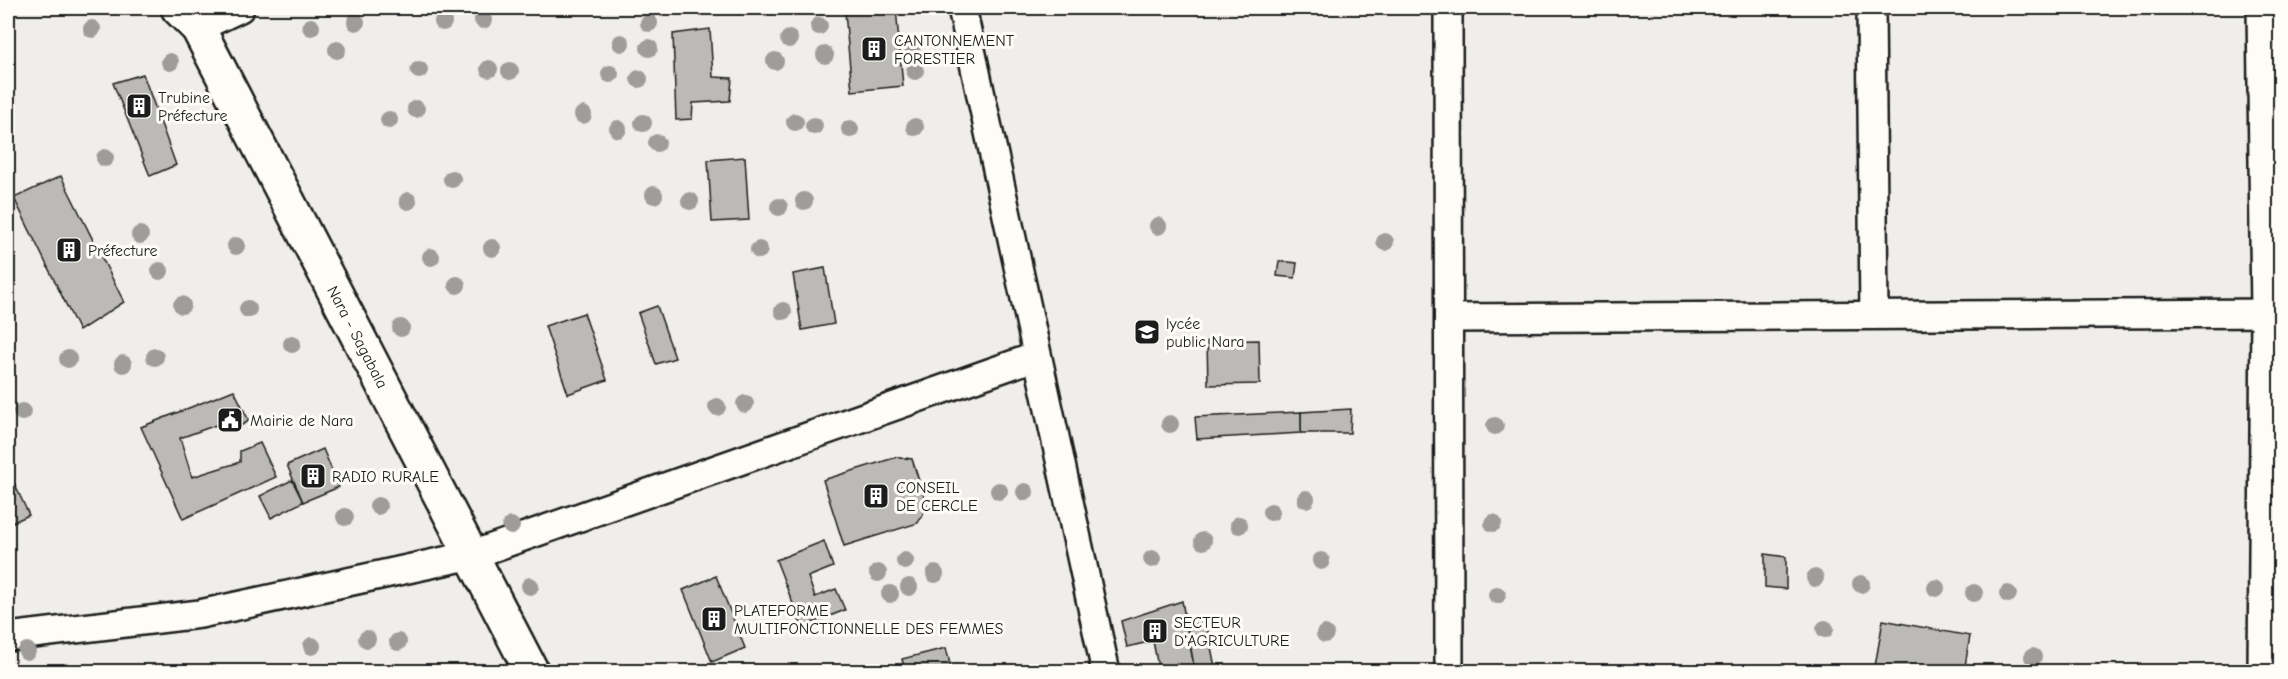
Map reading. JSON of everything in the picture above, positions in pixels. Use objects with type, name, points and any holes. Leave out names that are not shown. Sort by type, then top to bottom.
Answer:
[{"type":"main road","name":"Nara - Sagabala","points":[[190,14],[532,672]]},
{"type":"street","points":[[190,14],[240,8]]},
{"type":"street","points":[[962,8],[1106,672]]},
{"type":"street","points":[[1448,8],[1449,672]]},
{"type":"street","points":[[1871,8],[1874,315]]},
{"type":"street","points":[[2261,8],[2272,313],[2262,672]]},
{"type":"street","points":[[1449,318],[2272,313]]},
{"type":"street","points":[[8,637],[200,614],[472,555],[1037,356]]},
{"type":"building","name":"CANTONNEMENT FORESTIER","points":[[896,8],[903,86],[852,91],[845,12]]},
{"type":"building","points":[[710,29],[713,77],[732,78],[730,101],[693,103],[692,119],[676,120],[673,34]]},
{"type":"building","name":"Trubine Préfecture","points":[[143,74],[176,165],[150,176],[113,83]]},
{"type":"building","points":[[745,157],[749,220],[712,222],[708,160]]},
{"type":"building","name":"Préfecture","points":[[61,176],[124,302],[79,331],[14,198]]},
{"type":"building","points":[[1279,261],[1297,263],[1295,278],[1277,276]]},
{"type":"building","points":[[825,268],[834,324],[802,330],[793,274]]},
{"type":"building","points":[[657,306],[675,358],[656,364],[638,313]]},
{"type":"building","points":[[584,313],[607,380],[568,394],[545,326]]},
{"type":"building","points":[[1259,340],[1260,384],[1208,385],[1207,341]]},
{"type":"building","points":[[234,390],[249,421],[235,429],[230,420],[180,438],[192,477],[240,462],[240,451],[260,443],[276,477],[183,519],[141,427]]},
{"type":"building","points":[[1351,409],[1350,433],[1301,433],[1301,412]]},
{"type":"building","points":[[1301,412],[1301,433],[1197,439],[1195,417]]},
{"type":"building","name":"RADIO RURALE","points":[[323,449],[339,487],[303,502],[287,465]]},
{"type":"building","name":"CONSEIL DE CERCLE","points":[[897,457],[912,459],[927,506],[918,523],[844,546],[823,480]]},
{"type":"building","points":[[8,470],[29,515],[11,523],[8,516]]},
{"type":"building","name":"RADIO RURALE","points":[[292,480],[303,502],[271,518],[260,496]]},
{"type":"building","points":[[824,541],[833,567],[808,577],[815,597],[836,589],[845,610],[802,627],[776,560]]},
{"type":"building","points":[[1765,554],[1786,557],[1786,589],[1765,587]]},
{"type":"building","name":"PLATEFORME MULTIFONCTIONNELLE DES FEMMES","points":[[716,576],[745,648],[712,662],[683,590]]},
{"type":"building","name":"SECTEUR D'AGRICULTURE","points":[[1182,601],[1195,672],[1159,672],[1153,641],[1127,647],[1121,621]]},
{"type":"building","points":[[1883,620],[1970,636],[1964,672],[1874,672]]},
{"type":"building","name":"SECTEUR D'AGRICULTURE","points":[[1206,622],[1216,672],[1195,672],[1187,626]]},
{"type":"building","points":[[946,648],[952,672],[905,672],[902,659]]},
{"type":"place","name":"CANTONNEMENT FORESTIER","points":[[874,49]]},
{"type":"place","name":"Trubine Préfecture","points":[[139,106]]},
{"type":"place","name":"Préfecture","points":[[69,250]]},
{"type":"place","name":"lycée public Nara","points":[[1147,332]]},
{"type":"place","name":"Mairie de Nara","points":[[230,420]]},
{"type":"place","name":"RADIO RURALE","points":[[313,476]]},
{"type":"place","name":"CONSEIL DE CERCLE","points":[[876,496]]},
{"type":"place","name":"PLATEFORME MULTIFONCTIONNELLE DES FEMMES","points":[[714,619]]},
{"type":"place","name":"SECTEUR D'AGRICULTURE","points":[[1155,631]]}]
